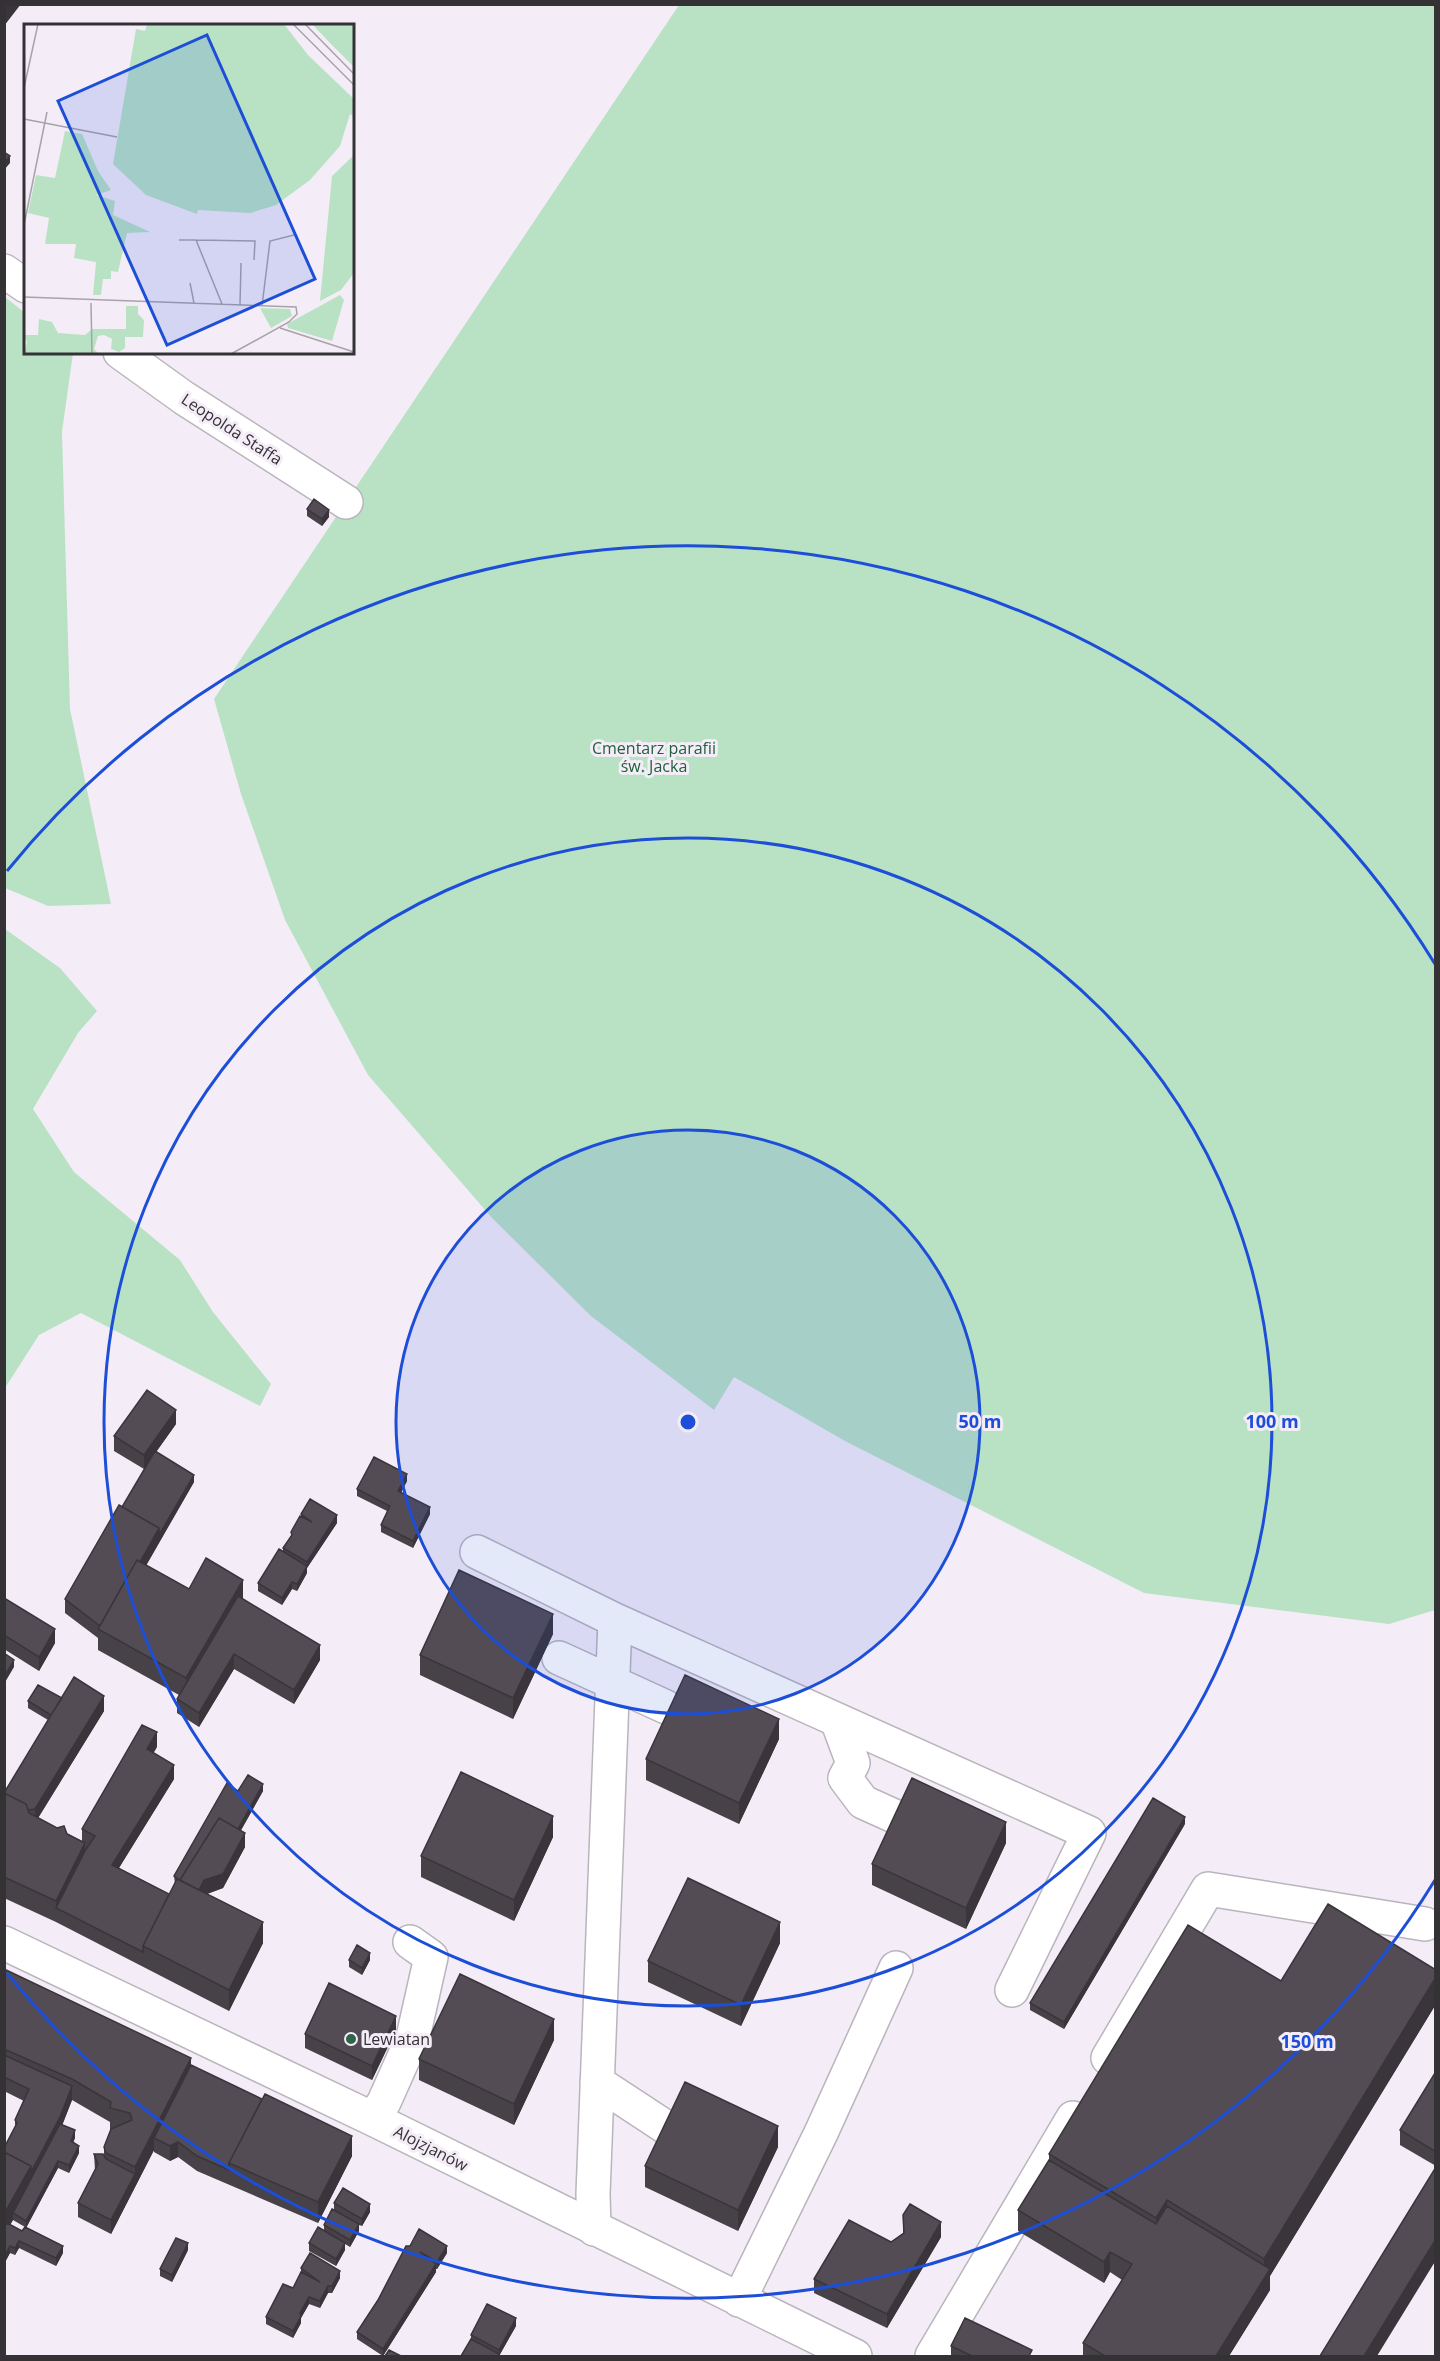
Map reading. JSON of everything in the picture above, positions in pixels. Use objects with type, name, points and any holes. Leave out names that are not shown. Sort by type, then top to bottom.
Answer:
[{"type":"street","points":[[4,271],[24,285]]},
{"type":"street","name":"Leopolda Staffa","points":[[123,354],[184,398],[346,502]]},
{"type":"street","points":[[477,1551],[615,1620],[837,1720],[909,1756],[1089,1833],[1012,1990]]},
{"type":"street","points":[[594,2229],[597,2082],[615,1620]]},
{"type":"street","points":[[559,1658],[666,1707]]},
{"type":"street","points":[[837,1720],[853,1762],[845,1778],[863,1802],[894,1816]]},
{"type":"street","points":[[932,2356],[1208,1889],[1425,1924]]},
{"type":"street","points":[[373,2119],[384,2102],[413,2037],[430,1957],[410,1942]]},
{"type":"street","name":"Alojzjanów","points":[[4,1943],[373,2119],[855,2356]]},
{"type":"street","points":[[739,2300],[820,2133],[896,1968]]},
{"type":"street","points":[[597,2082],[667,2128]]},
{"type":"green space","name":"Cmentarz parafii św. Jacka","points":[[679,5],[1435,5],[1435,1610],[1389,1624],[1144,1593],[845,1441],[734,1377],[714,1410],[591,1316],[493,1219],[368,1075],[285,920],[241,794],[214,699]]},
{"type":"green space","points":[[5,297],[24,312],[24,354],[73,354],[62,432],[70,709],[111,904],[48,906],[5,888]]},
{"type":"green space","points":[[5,929],[60,968],[97,1011],[78,1033],[33,1109],[74,1172],[180,1260],[213,1312],[271,1384],[260,1406],[81,1313],[39,1335],[5,1388]]},
{"type":"building","points":[[4,152],[10,156],[4,163]]},
{"type":"building","points":[[314,499],[329,510],[322,519],[307,509]]},
{"type":"building","points":[[147,1390],[176,1410],[144,1455],[114,1436]]},
{"type":"building","points":[[155,1451],[194,1475],[159,1535],[159,1528],[122,1507]]},
{"type":"building","points":[[374,1457],[407,1474],[398,1491],[430,1507],[413,1541],[381,1525],[390,1506],[357,1489]]},
{"type":"building","points":[[310,1499],[337,1515],[307,1562],[283,1548],[292,1535],[291,1532],[300,1516],[312,1522],[301,1514]]},
{"type":"building","points":[[119,1505],[159,1528],[140,1562],[137,1560],[100,1626],[65,1599]]},
{"type":"building","points":[[279,1549],[307,1566],[297,1584],[292,1582],[282,1598],[258,1583]]},
{"type":"building","points":[[206,1558],[243,1580],[186,1678],[98,1629],[137,1560],[189,1589]]},
{"type":"building","points":[[459,1570],[553,1614],[513,1698],[420,1655]]},
{"type":"building","points":[[238,1596],[320,1645],[294,1690],[234,1654],[199,1713],[177,1699]]},
{"type":"building","points":[[4,1598],[55,1629],[39,1657],[4,1635]]},
{"type":"building","points":[[4,1653],[14,1660],[4,1677]]},
{"type":"building","points":[[685,1675],[779,1719],[739,1803],[646,1759]]},
{"type":"building","points":[[74,1677],[104,1696],[35,1809],[28,1810],[26,1804],[4,1793]]},
{"type":"building","points":[[38,1685],[62,1698],[51,1715],[28,1701]]},
{"type":"building","points":[[142,1725],[157,1732],[147,1749],[174,1765],[112,1865],[169,1894],[143,1946],[143,1952],[56,1908],[95,1836],[82,1829]]},
{"type":"building","points":[[461,1772],[553,1816],[514,1900],[421,1856]]},
{"type":"building","points":[[248,1775],[263,1784],[238,1829],[219,1818],[180,1880],[174,1876],[227,1783],[238,1791]]},
{"type":"building","points":[[912,1778],[1006,1822],[966,1908],[872,1864]]},
{"type":"building","points":[[4,1793],[26,1804],[29,1813],[57,1828],[64,1826],[67,1834],[85,1843],[56,1901],[4,1877]]},
{"type":"building","points":[[1153,1798],[1185,1817],[1064,2022],[1030,2003]]},
{"type":"building","points":[[219,1818],[245,1833],[223,1874],[204,1880],[199,1890],[180,1880]]},
{"type":"building","points":[[688,1878],[780,1922],[741,2005],[648,1961]]},
{"type":"building","points":[[177,1879],[263,1922],[229,1990],[143,1946]]},
{"type":"building","points":[[1328,1904],[1436,1970],[1436,1977],[1264,2259],[1167,2200],[1156,2218],[1049,2154],[1188,1925],[1281,1981]]},
{"type":"building","points":[[357,1945],[370,1953],[362,1968],[349,1960]]},
{"type":"building","points":[[4,1969],[191,2058],[135,2167],[106,2153],[104,2147],[111,2129],[132,2120],[130,2113],[110,2108],[111,2102],[72,2079],[4,2049]]},
{"type":"building","points":[[460,1974],[554,2019],[514,2104],[419,2059]]},
{"type":"building","name":"Lewiatan","points":[[329,1983],[396,2016],[372,2066],[305,2034]]},
{"type":"building","points":[[4,2055],[72,2086],[60,2117],[31,2172],[31,2166],[4,2152],[29,2089],[4,2077]]},
{"type":"building","points":[[191,2065],[262,2099],[229,2163],[229,2170],[197,2156],[178,2142],[170,2146],[154,2138]]},
{"type":"building","points":[[1436,2073],[1436,2152],[1400,2130]]},
{"type":"building","points":[[685,2082],[778,2126],[738,2210],[645,2166]]},
{"type":"building","points":[[265,2094],[352,2136],[318,2202],[229,2163]]},
{"type":"building","points":[[60,2124],[75,2130],[71,2141],[79,2146],[69,2165],[58,2161],[26,2221],[13,2213]]},
{"type":"building","points":[[4,2152],[31,2166],[4,2214]]},
{"type":"building","points":[[94,2154],[103,2154],[106,2159],[135,2174],[111,2220],[78,2203],[98,2164]]},
{"type":"building","points":[[1049,2160],[1156,2224],[1167,2206],[1270,2269],[1216,2356],[1105,2356],[1083,2343],[1132,2264],[1110,2252],[1104,2262],[1018,2210]]},
{"type":"building","points":[[1436,2167],[1436,2239],[1364,2356],[1320,2356]]},
{"type":"building","points":[[343,2188],[370,2204],[362,2219],[334,2203]]},
{"type":"building","points":[[910,2204],[941,2222],[887,2314],[814,2279],[849,2220],[891,2242],[904,2233],[903,2215]]},
{"type":"building","points":[[332,2209],[359,2224],[350,2240],[324,2225]]},
{"type":"building","points":[[7,2223],[22,2231],[25,2227],[63,2246],[56,2258],[19,2241],[15,2248],[10,2246],[4,2257],[4,2227]]},
{"type":"building","points":[[318,2227],[345,2243],[336,2259],[309,2243]]},
{"type":"building","points":[[419,2229],[447,2246],[437,2262],[420,2252],[436,2264],[383,2349],[357,2332],[378,2300],[406,2246],[410,2246]]},
{"type":"building","points":[[176,2238],[188,2243],[172,2275],[160,2269]]},
{"type":"building","points":[[310,2253],[340,2271],[320,2301],[309,2297],[293,2331],[266,2317],[283,2284],[293,2288],[301,2272],[320,2282],[301,2268]]},
{"type":"building","points":[[487,2304],[516,2318],[499,2350],[471,2335]]},
{"type":"building","points":[[965,2318],[1032,2350],[1029,2356],[972,2356],[951,2346]]},
{"type":"building","points":[[471,2339],[499,2354],[497,2356],[461,2356]]},
{"type":"building","points":[[389,2350],[401,2356],[385,2356]]},
{"type":"place","name":"Lewiatan","points":[[351,2039]]}]
